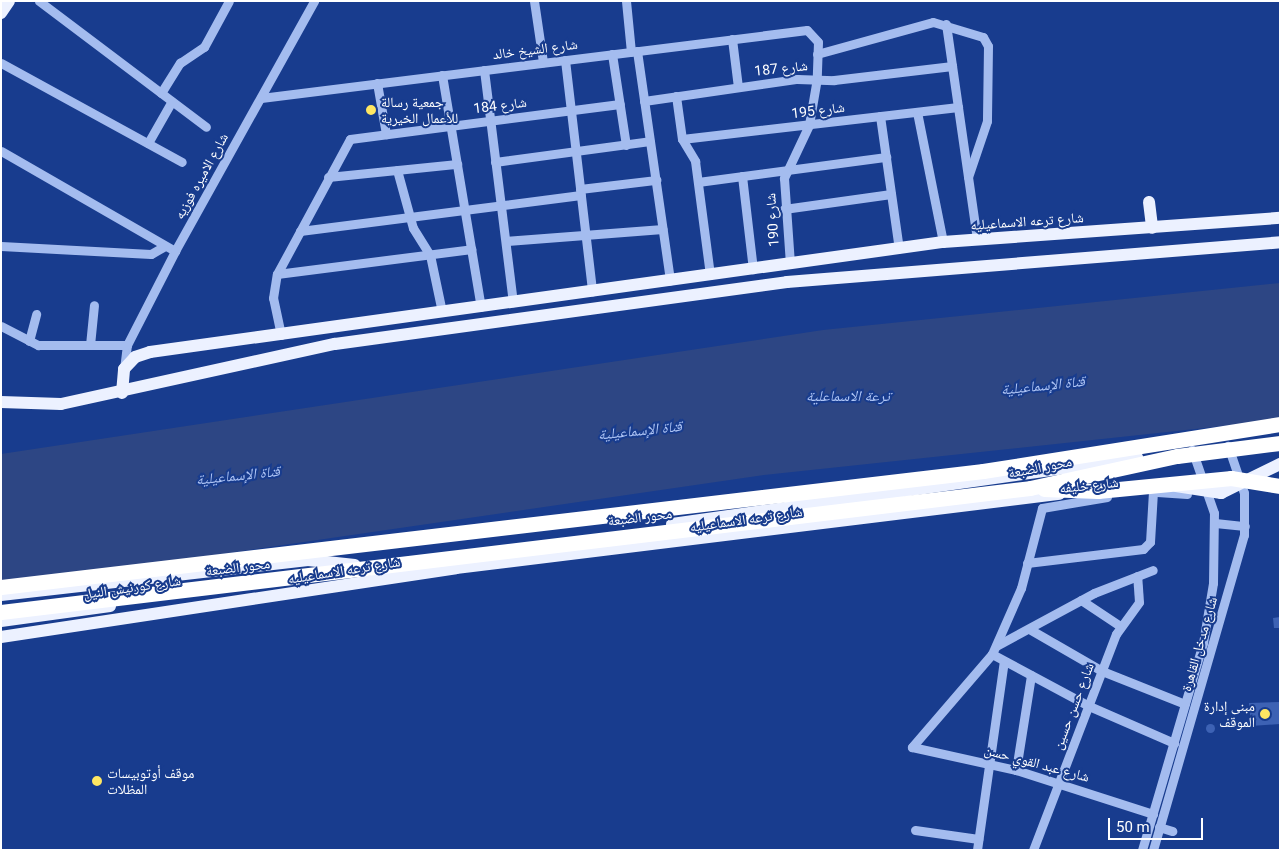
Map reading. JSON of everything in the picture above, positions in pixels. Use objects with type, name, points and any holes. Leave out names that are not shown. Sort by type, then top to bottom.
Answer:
[{"type":"highway","name":"محور الضبعة","points":[[1,587],[983,471],[1280,424]]},
{"type":"highway","name":"محور الضبعة","points":[[1,612],[1030,488],[1177,456],[1280,443]]},
{"type":"highway","points":[[1030,488],[1098,491],[1232,478],[1280,486]]},
{"type":"main road","points":[[1,13],[9,1]]},
{"type":"main road","points":[[1149,202],[1152,228]]},
{"type":"main road","name":"شارع ترعه الاسماعيليه","points":[[124,369],[142,354],[943,242],[1280,218]]},
{"type":"main road","points":[[2,402],[46,406],[122,393],[335,344],[787,282],[1280,242]]},
{"type":"main road","points":[[122,393],[124,369]]},
{"type":"main road","name":"شارع ترعه الاسماعيليه","points":[[355,565],[1280,438]]},
{"type":"main road","name":"شارع ترعه الاسماعيليه","points":[[1,637],[456,568],[978,504],[1148,484],[1206,492],[1229,491],[1242,482],[1280,464]]},
{"type":"main road","points":[[1,595],[318,560],[355,565]]},
{"type":"main road","name":"شارع كورنيش النيل","points":[[1,621],[151,601],[355,565]]},
{"type":"street","points":[[39,1],[206,126]]},
{"type":"street","points":[[161,93],[180,63],[204,47],[230,1]]},
{"type":"street","name":"شارع الاميره فوزيه","points":[[124,369],[127,345],[175,251],[314,1]]},
{"type":"street","points":[[534,1],[543,62]]},
{"type":"street","points":[[626,1],[644,101],[670,281]]},
{"type":"street","points":[[818,54],[928,23],[946,24],[979,35],[988,46],[987,121],[968,177]]},
{"type":"street","points":[[946,24],[977,239]]},
{"type":"street","name":"شارع الشيخ خالد","points":[[261,98],[732,39],[812,32]]},
{"type":"street","name":"شارع 190","points":[[790,264],[784,209],[787,170],[809,124],[817,78],[818,54],[812,32]]},
{"type":"street","points":[[732,39],[738,87]]},
{"type":"street","points":[[612,54],[626,145]]},
{"type":"street","points":[[565,60],[592,291]]},
{"type":"street","points":[[1,63],[182,162]]},
{"type":"street","name":"شارع 187","points":[[644,101],[817,78],[952,66]]},
{"type":"street","points":[[484,70],[513,302]]},
{"type":"street","points":[[442,75],[481,307]]},
{"type":"street","points":[[377,83],[386,134]]},
{"type":"street","points":[[676,96],[682,140],[694,155],[710,275]]},
{"type":"street","points":[[148,143],[172,101]]},
{"type":"street","name":"شارع 184","points":[[328,177],[353,138],[620,104]]},
{"type":"street","name":"شارع 195","points":[[682,140],[958,107]]},
{"type":"street","points":[[917,112],[943,242]]},
{"type":"street","points":[[880,116],[899,249]]},
{"type":"street","points":[[496,162],[650,141]]},
{"type":"street","points":[[1,151],[175,251]]},
{"type":"street","points":[[698,182],[886,157]]},
{"type":"street","points":[[281,335],[273,298],[277,274],[328,177],[457,164]]},
{"type":"street","points":[[398,170],[410,218],[430,255],[442,312]]},
{"type":"street","points":[[742,176],[753,269]]},
{"type":"street","points":[[300,230],[501,206],[656,180]]},
{"type":"street","points":[[784,209],[891,194]]},
{"type":"street","points":[[506,241],[663,229]]},
{"type":"street","points":[[1,246],[151,254],[165,246]]},
{"type":"street","points":[[277,274],[471,249]]},
{"type":"street","points":[[90,345],[94,305]]},
{"type":"street","points":[[29,341],[36,314]]},
{"type":"street","points":[[1,326],[29,341],[90,345],[127,345]]},
{"type":"street","name":"شارع مدخل القاهرة","points":[[1152,850],[1245,526],[1242,482],[1228,444]]},
{"type":"street","name":"شارع مدخل القاهرة","points":[[1142,850],[1185,704],[1211,603],[1215,523],[1192,450]]},
{"type":"street","points":[[1027,562],[1137,550],[1150,542],[1153,492]]},
{"type":"street","name":"شارع خليفه","points":[[994,650],[1011,616],[1027,562],[1036,518],[1046,505],[1153,492],[1206,492]]},
{"type":"street","points":[[1215,523],[1245,526]]},
{"type":"street","points":[[1153,570],[1081,600],[994,650],[1004,661],[1089,706],[1174,743]]},
{"type":"street","name":"شارع حسن حسين","points":[[1033,850],[1120,626],[1139,602],[1137,576]]},
{"type":"street","points":[[1081,600],[1120,626]]},
{"type":"street","points":[[1031,630],[1102,671],[1185,704]]},
{"type":"street","name":"شارع عبد القوي حسن","points":[[994,650],[912,747],[1016,770],[1153,814]]},
{"type":"street","points":[[977,850],[1004,661]]},
{"type":"street","points":[[1016,770],[1031,675]]},
{"type":"street","points":[[1159,827],[1172,831]]},
{"type":"street","points":[[915,830],[978,839]]},
{"type":"water","name":"ترعة الاسماعلية","points":[[1280,283],[1280,420],[764,475],[1,586],[1,454],[823,330]]},
{"type":"building","points":[[1280,617],[1280,628],[1274,628],[1273,618]]},
{"type":"building","name":"مبنى إدارة الموقف","points":[[1280,702],[1280,724],[1251,726],[1249,703]]},
{"type":"building","points":[[1210,724],[1214,728],[1210,732],[1206,728]]},
{"type":"place","name":"جمعية رسالة للأعمال الخيرية","points":[[371,110]]},
{"type":"place","name":"مبنى إدارة الموقف","points":[[1265,714]]},
{"type":"place","name":"موقف أوتوبيسات المظلات","points":[[97,781]]},
{"type":"water label","name":"قناة الإسماعيلية","points":[[1043,386]]},
{"type":"water label","name":"قناة الإسماعيلية","points":[[640,431]]},
{"type":"water label","name":"قناة الإسماعيلية","points":[[238,476]]}]
